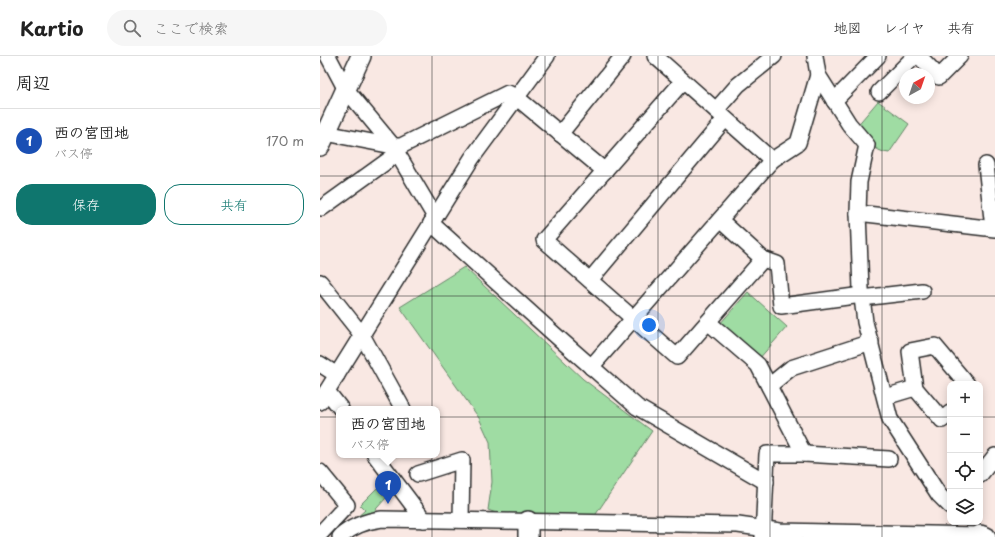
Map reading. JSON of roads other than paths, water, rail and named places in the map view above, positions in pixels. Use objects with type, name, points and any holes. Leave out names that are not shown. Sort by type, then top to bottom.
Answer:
[{"type":"street","points":[[328,56],[345,88],[395,150],[433,220],[591,367],[638,407],[766,482]]},
{"type":"street","points":[[361,56],[322,137],[395,150]]},
{"type":"street","points":[[337,406],[324,396],[472,158],[547,56]]},
{"type":"street","points":[[560,134],[623,56]]},
{"type":"street","points":[[655,56],[772,160]]},
{"type":"street","points":[[815,56],[818,75],[849,124],[867,145],[859,182],[858,213],[862,297],[870,342],[890,419],[939,496],[947,503]]},
{"type":"street","points":[[834,101],[878,56]]},
{"type":"street","points":[[879,92],[915,56]]},
{"type":"street","points":[[919,56],[939,77],[960,56]]},
{"type":"street","points":[[590,280],[721,114],[738,85],[769,58]]},
{"type":"street","points":[[591,367],[772,160],[798,143],[818,75]]},
{"type":"street","points":[[683,81],[544,240],[677,357],[763,259]]},
{"type":"street","points":[[322,208],[401,146],[508,93],[516,97],[605,171]]},
{"type":"street","points":[[858,213],[994,228],[986,165]]},
{"type":"street","points":[[720,220],[763,259],[777,264],[781,306],[922,291]]},
{"type":"street","points":[[320,282],[362,335],[401,406]]},
{"type":"street","points":[[708,322],[758,365],[804,454]]},
{"type":"street","points":[[769,386],[791,368],[870,342]]},
{"type":"street","points":[[947,416],[942,420],[915,388],[910,351],[935,346],[964,381]]},
{"type":"street","points":[[320,364],[337,375]]},
{"type":"street","points":[[885,397],[915,388]]},
{"type":"street","points":[[763,534],[767,454],[804,454],[888,459]]},
{"type":"street","points":[[983,470],[995,456]]},
{"type":"street","points":[[377,458],[424,520]]},
{"type":"street","points":[[418,474],[462,460],[461,520]]},
{"type":"street","points":[[320,472],[347,505],[320,534]]},
{"type":"street","points":[[340,537],[354,526],[370,520],[461,520],[528,529],[684,531],[738,525],[763,534],[983,536]]},
{"type":"street","points":[[970,525],[983,536]]},
{"type":"place","name":"西の宮団地","points":[[388,504]]}]
